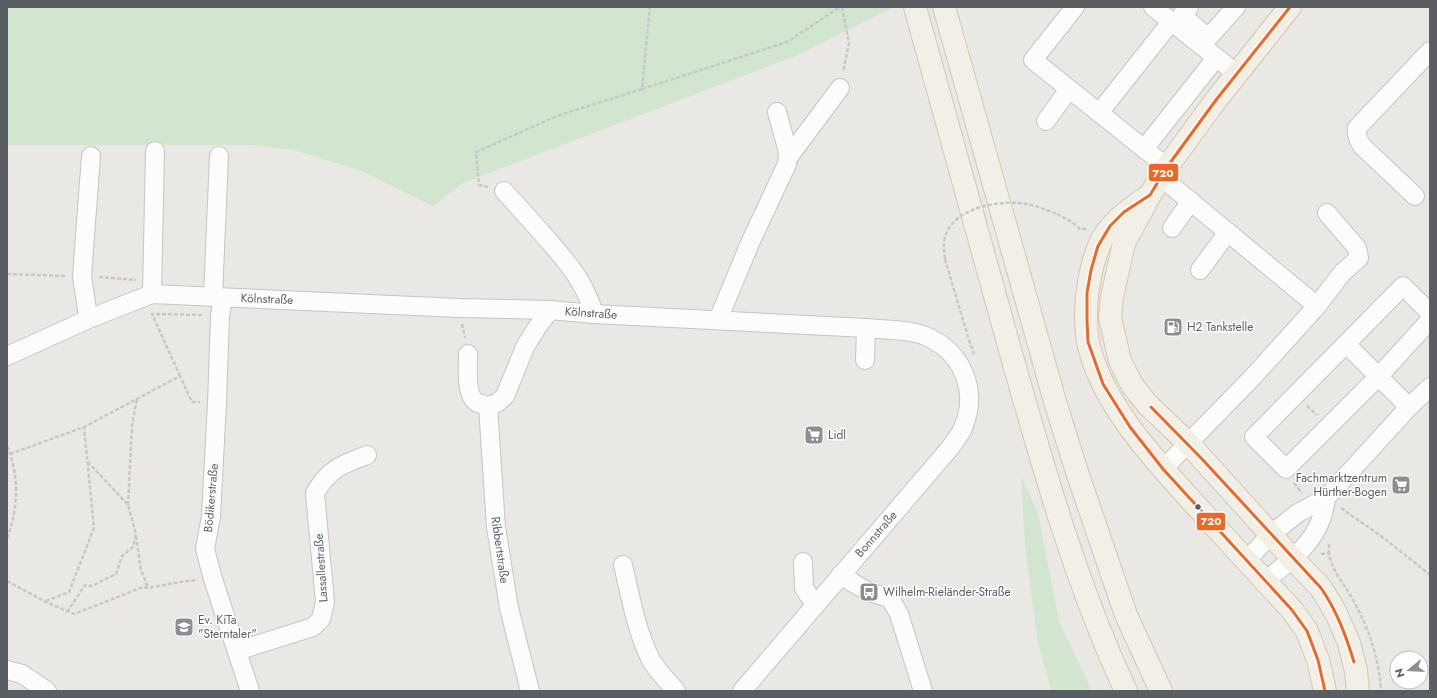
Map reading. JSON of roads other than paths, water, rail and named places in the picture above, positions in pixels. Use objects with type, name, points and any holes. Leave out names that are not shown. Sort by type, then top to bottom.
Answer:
[{"type":"main road","points":[[915,7],[1027,411],[1070,551],[1108,652],[1126,691]]},
{"type":"main road","points":[[944,7],[1056,405],[1078,475],[1126,615],[1161,691]]},
{"type":"main road","points":[[1286,8],[1158,180],[1124,243],[1112,297],[1110,318],[1120,361],[1132,385],[1147,404],[1188,443],[1321,588],[1336,613],[1351,650],[1356,671],[1358,691]]},
{"type":"main road","points":[[1158,180],[1110,226],[1098,246],[1091,270],[1087,293],[1088,342],[1103,384],[1119,411],[1136,435],[1163,469],[1292,610],[1307,632],[1318,660],[1325,691]]},
{"type":"street","points":[[1075,7],[1033,60],[1144,149],[1158,180],[1191,201],[1317,306]]},
{"type":"street","points":[[1152,7],[1237,74]]},
{"type":"street","points":[[1189,7],[1182,15],[1208,38],[1236,7]]},
{"type":"street","points":[[1099,113],[1171,22]]},
{"type":"street","points":[[1415,196],[1362,146],[1357,140],[1356,133],[1357,128],[1430,50]]},
{"type":"street","points":[[1144,149],[1216,58]]},
{"type":"street","points":[[788,158],[840,88]]},
{"type":"street","points":[[1046,121],[1070,90]]},
{"type":"street","points":[[718,320],[726,298],[787,164],[788,152],[777,112]]},
{"type":"street","points":[[152,294],[155,152]]},
{"type":"street","points":[[91,156],[82,276],[87,310],[91,318]]},
{"type":"street","points":[[218,297],[219,156]]},
{"type":"street","points":[[504,191],[573,268],[589,298],[594,314]]},
{"type":"street","points":[[1172,228],[1191,201]]},
{"type":"street","points":[[1163,469],[1251,379],[1317,306],[1342,273],[1359,258],[1357,248],[1327,213]]},
{"type":"street","points":[[1200,270],[1228,232]]},
{"type":"street","points":[[1430,313],[1403,286],[1254,437],[1286,469],[1379,376],[1430,320]]},
{"type":"street","name":"Kölnstraße","points":[[7,356],[91,318],[152,294],[459,308],[550,310],[594,314],[904,331],[922,335],[938,342],[950,351],[958,362]]},
{"type":"street","name":"Bödikerstraße","points":[[218,297],[220,316],[217,403],[211,516],[205,549],[213,579],[250,691]]},
{"type":"street","points":[[468,354],[468,385],[470,395],[477,403],[488,406],[497,404],[505,396],[525,347],[550,310]]},
{"type":"street","points":[[864,360],[866,328]]},
{"type":"street","points":[[1346,344],[1409,407]]},
{"type":"street","name":"Bonnstraße","points":[[742,691],[950,448],[963,428],[970,395],[966,377],[958,362]]},
{"type":"street","points":[[1246,561],[1271,534],[1298,512],[1326,498],[1409,407],[1430,387]]},
{"type":"street","name":"Ribbertstraße","points":[[488,406],[496,528],[509,608],[530,691]]},
{"type":"street","name":"Lassallestraße","points":[[238,651],[313,627],[321,619],[325,602],[315,493],[322,480],[342,464],[367,455]]},
{"type":"street","points":[[1265,581],[1309,541],[1321,520],[1326,498]]},
{"type":"street","points":[[803,562],[804,588],[815,605]]},
{"type":"street","points":[[623,565],[646,649],[652,660],[676,691]]},
{"type":"street","points":[[841,574],[870,592],[889,598],[894,605],[899,614],[923,691]]},
{"type":"street","points":[[7,670],[22,674],[47,691]]},
{"type":"place","name":"H2 Tankstelle","points":[[1173,327]]},
{"type":"place","name":"Lidl","points":[[814,435]]},
{"type":"place","name":"Fachmarktzentrum Hürther-Bogen","points":[[1401,485]]},
{"type":"place","name":"Wilhelm-Rieländer-Straße","points":[[869,592]]},
{"type":"place","name":"Ev. KiTa \"Sterntaler\"","points":[[184,627]]}]
